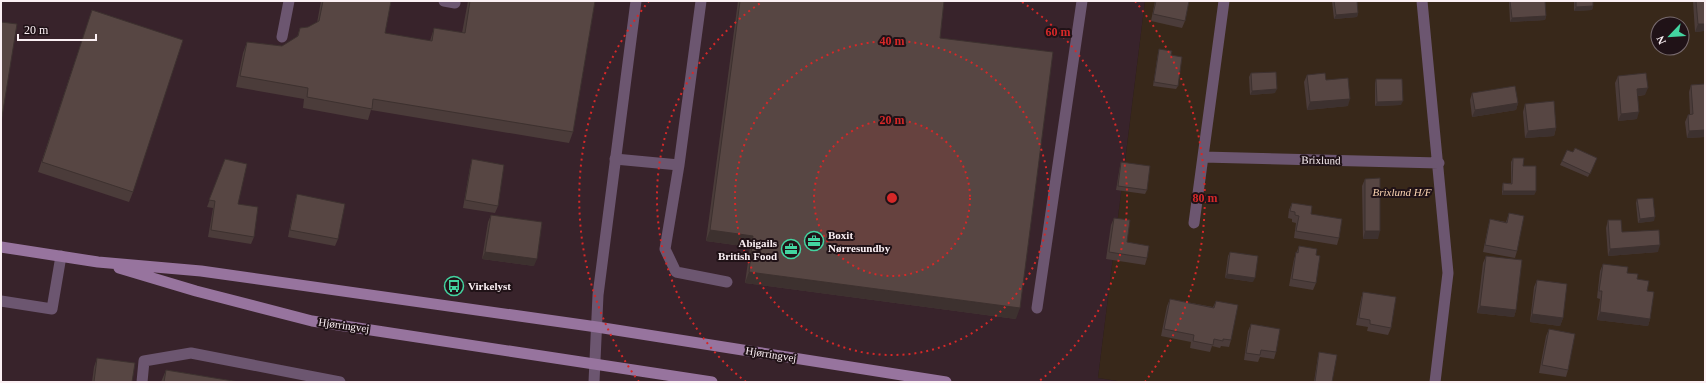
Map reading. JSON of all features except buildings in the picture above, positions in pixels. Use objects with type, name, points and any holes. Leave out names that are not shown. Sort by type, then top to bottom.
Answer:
[{"type":"main road","name":"Hjørringvej","points":[[1,247],[98,262],[201,271],[597,327],[946,382]]},
{"type":"main road","name":"Hjørringvej","points":[[98,262],[196,292],[312,321],[712,382]]},
{"type":"street","points":[[282,37],[289,1]]},
{"type":"street","points":[[594,382],[598,295],[636,1]]},
{"type":"street","points":[[701,1],[679,165],[665,249],[676,272],[727,282]]},
{"type":"street","points":[[1036,308],[1082,1]]},
{"type":"street","points":[[1194,223],[1224,1]]},
{"type":"street","points":[[1422,1],[1439,163],[1448,274],[1435,382]]},
{"type":"street","name":"Brixlund","points":[[1203,157],[1439,163]]},
{"type":"street","points":[[616,159],[679,165]]},
{"type":"street","points":[[1,302],[52,309],[61,256]]},
{"type":"street","points":[[142,382],[144,361],[191,353],[340,382]]},
{"type":"shaded area","points":[[1,1],[1145,1],[1098,378],[1124,382],[1,382]]},
{"type":"green space","name":"Brixlund H/F","points":[[1145,1],[1705,1],[1705,382],[1124,382],[1098,378]]},
{"type":"place","name":"Boxit Nørresundby","points":[[814,241]]},
{"type":"place","name":"Abigails British Food","points":[[791,249]]},
{"type":"place","name":"Virkelyst","points":[[454,286]]}]
